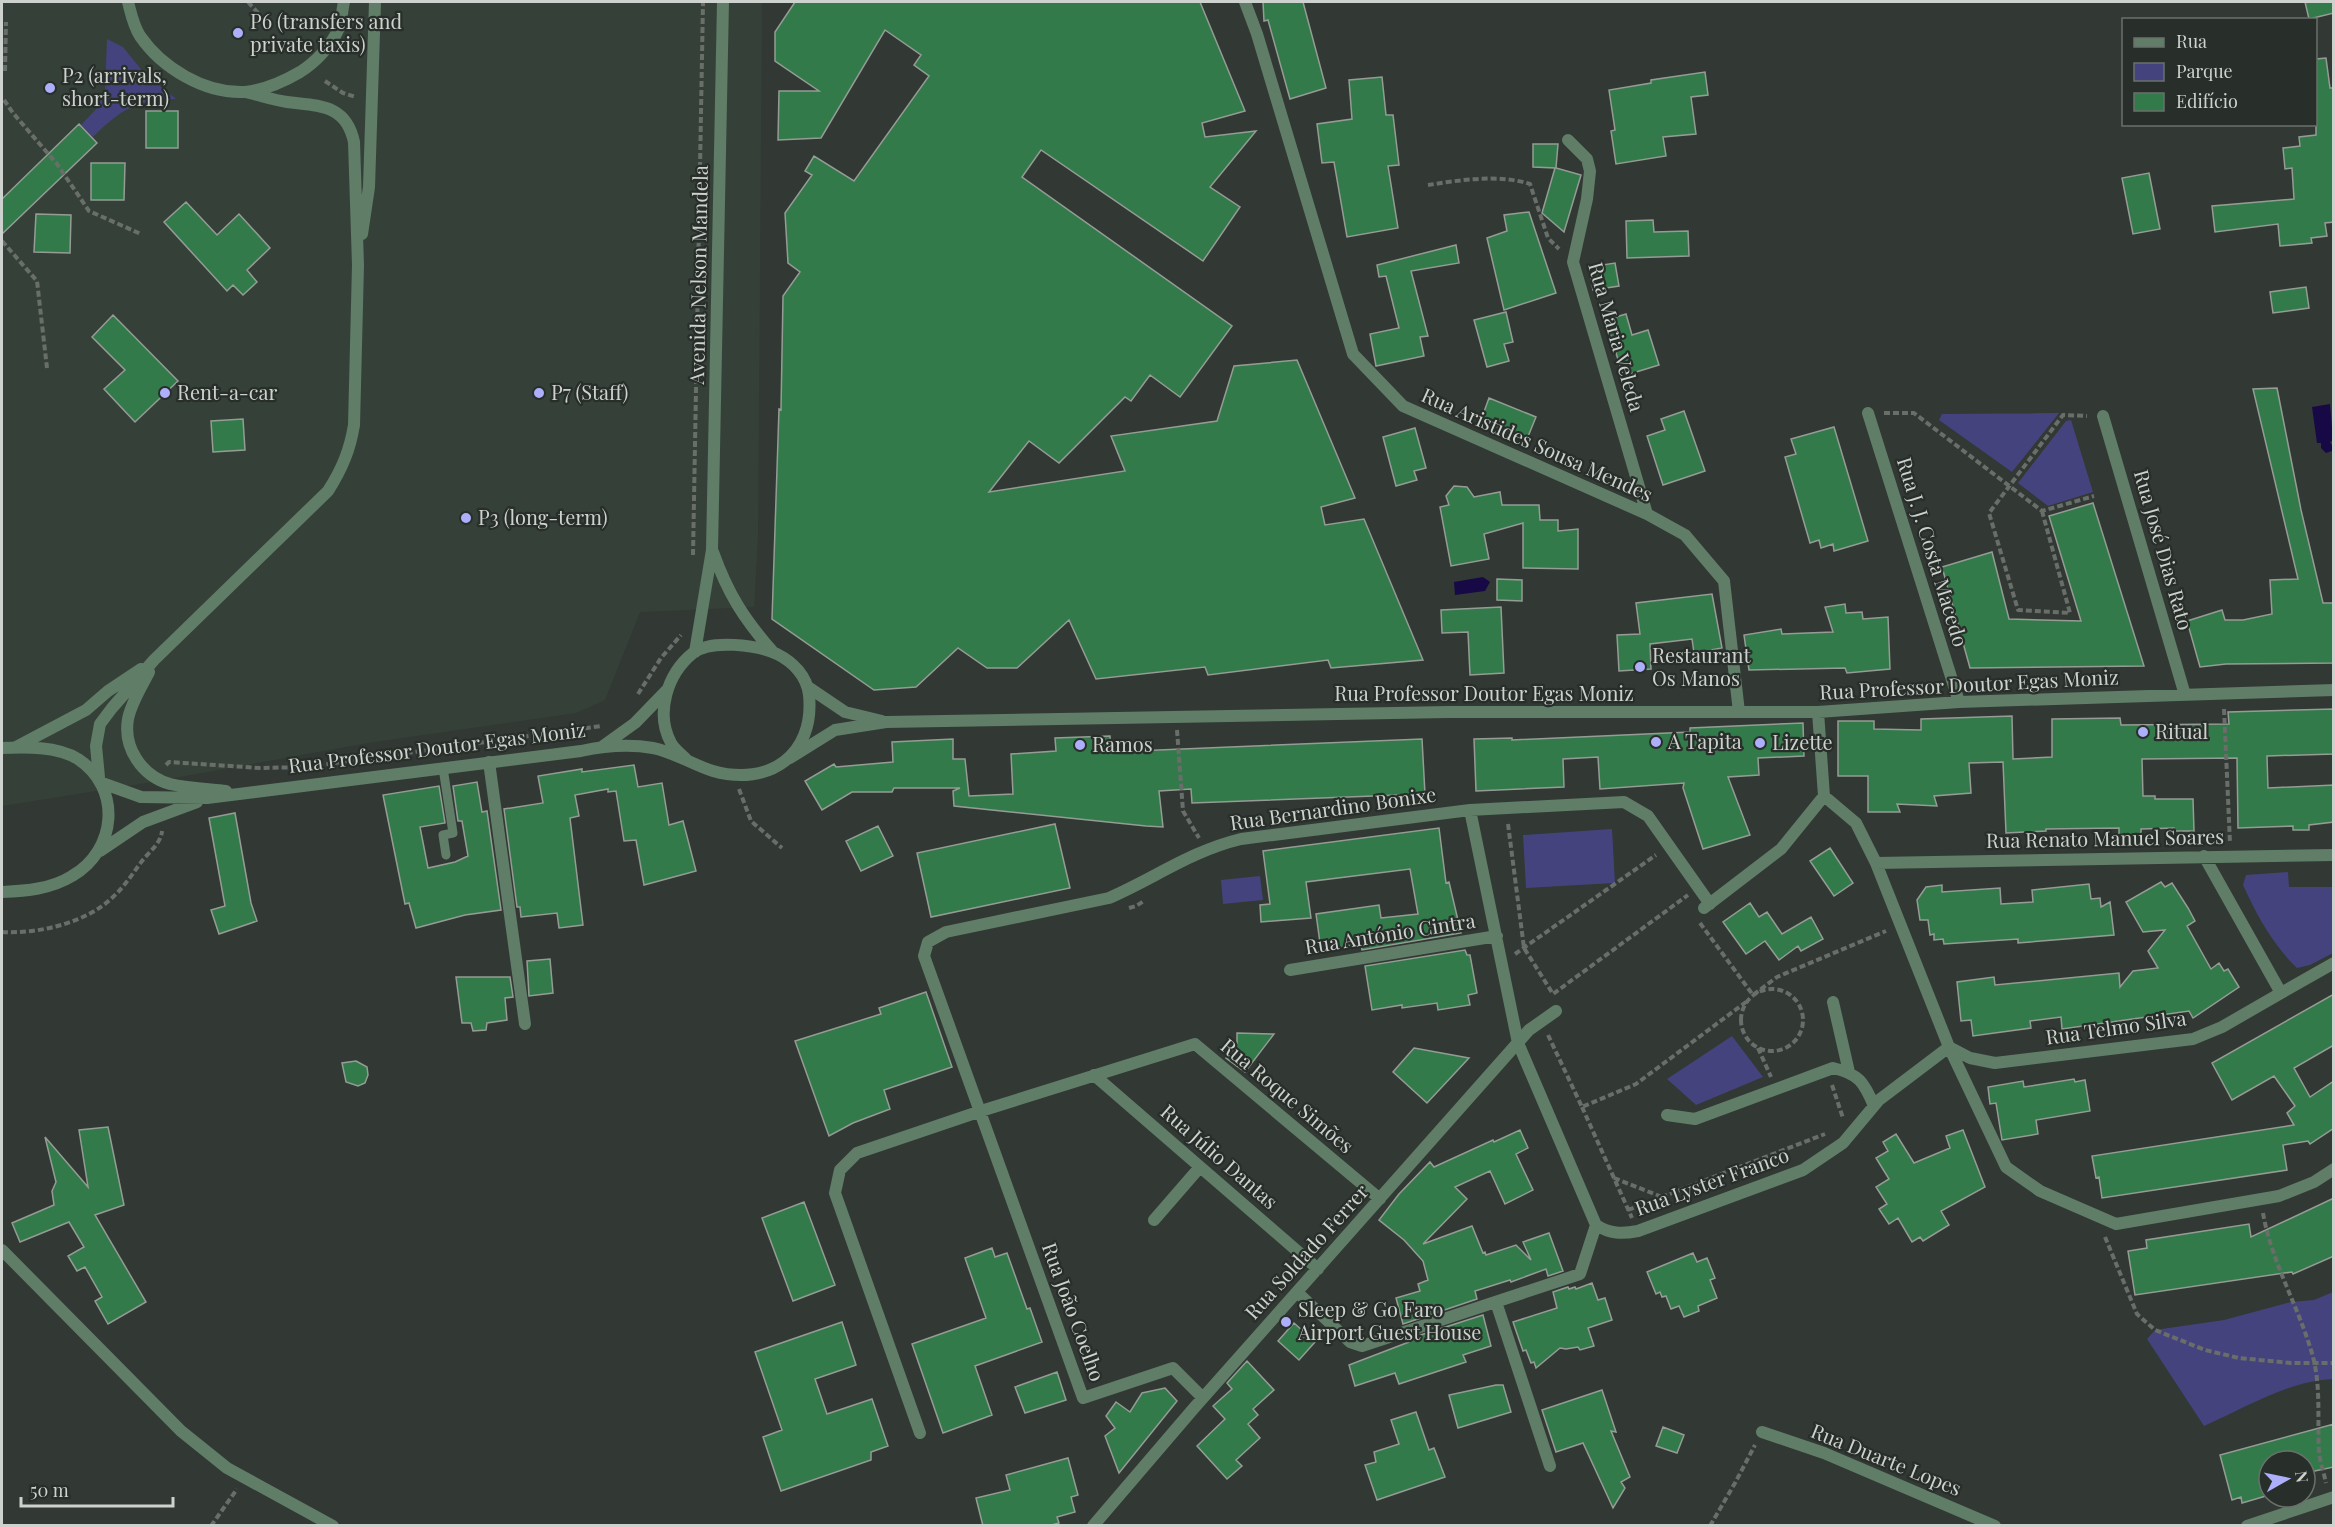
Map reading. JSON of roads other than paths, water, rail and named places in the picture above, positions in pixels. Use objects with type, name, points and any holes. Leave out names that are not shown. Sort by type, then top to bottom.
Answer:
[{"type":"street","points":[[100,851],[108,831],[109,808],[100,780],[96,746],[100,724],[154,660],[328,491],[341,471],[350,448],[354,424],[358,265],[354,141],[351,130],[344,118],[333,110],[211,87],[180,74],[158,57],[140,35],[132,19],[128,2]]},
{"type":"street","points":[[245,92],[286,81],[311,66],[325,51],[339,28],[344,2]]},
{"type":"street","points":[[358,265],[369,187],[375,2]]},
{"type":"street","name":"Avenida Nelson Mandela","points":[[712,550],[723,2]]},
{"type":"street","name":"Rua Aristides Sousa Mendes","points":[[1245,2],[1257,34],[1353,354],[1403,406],[1647,514],[1685,535],[1724,581],[1738,712]]},
{"type":"street","name":"Rua Maria Veleda","points":[[1568,140],[1587,159],[1590,171],[1587,199],[1573,262],[1647,514]]},
{"type":"street","name":"Rua J. J. Costa Macedo","points":[[1868,413],[1959,702]]},
{"type":"street","name":"Rua José Dias Rato","points":[[2103,416],[2185,695]]},
{"type":"street","points":[[695,652],[712,550]]},
{"type":"street","points":[[712,550],[724,584],[747,623],[774,653]]},
{"type":"street","points":[[686,759],[671,744],[663,716],[667,690],[674,674],[695,652],[718,645],[737,645],[774,653],[790,661],[808,687],[845,712],[886,722]]},
{"type":"street","points":[[16,747],[86,710],[108,691],[154,660]]},
{"type":"street","points":[[154,660],[128,718],[127,736],[132,752],[140,765],[169,783],[244,793]]},
{"type":"street","points":[[789,759],[808,729],[811,713],[808,687]]},
{"type":"street","points":[[603,746],[635,723],[667,690]]},
{"type":"street","name":"Rua Professor Doutor Egas Moniz","points":[[886,722],[1448,712],[1818,712],[1959,702],[2334,690]]},
{"type":"street","points":[[1818,712],[1824,796],[1856,823],[1876,863],[1949,1047],[2006,1167],[2040,1191],[2116,1224],[2279,1197],[2314,1182],[2334,1169]]},
{"type":"street","points":[[603,746],[654,748],[712,770],[734,774],[757,774],[789,759],[835,730],[886,722]]},
{"type":"street","name":"Rua Professor Doutor Egas Moniz","points":[[244,793],[581,751],[603,746]]},
{"type":"street","points":[[2,748],[56,751],[77,759],[100,780],[141,797],[207,798],[244,793]]},
{"type":"street","points":[[489,762],[525,1024]]},
{"type":"street","name":"Rua Bernardino Bonixe","points":[[981,1111],[924,956],[928,942],[946,932],[1109,898],[1205,850],[1241,839],[1470,810],[1624,802],[1648,816],[1698,888],[1703,909],[1780,849],[1824,796]]},
{"type":"street","points":[[2,892],[48,887],[72,877],[90,863],[100,851],[143,822],[207,798]]},
{"type":"street","points":[[1297,1292],[1350,1342],[1362,1347],[1580,1274],[1596,1225],[1518,1043],[1470,810]]},
{"type":"street","name":"Rua Renato Manuel Soares","points":[[1876,863],[2334,855]]},
{"type":"street","points":[[2204,856],[2282,993]]},
{"type":"street","name":"Rua António Cintra","points":[[1290,970],[1497,936]]},
{"type":"street","name":"Rua Telmo Silva","points":[[1949,1047],[1970,1058],[1995,1063],[2193,1039],[2222,1027],[2334,963]]},
{"type":"street","points":[[1833,1002],[1849,1072]]},
{"type":"street","name":"Rua Soldado Ferrer","points":[[1093,1526],[1203,1398],[1529,1030],[1556,1011]]},
{"type":"street","name":"Rua Roque Simões","points":[[1094,1075],[1195,1044],[1380,1199]]},
{"type":"street","name":"Rua Lyster Franco","points":[[1596,1225],[1605,1231],[1623,1234],[1638,1231],[1803,1170],[1843,1143],[1874,1106],[1949,1047]]},
{"type":"street","points":[[1667,1115],[1695,1119],[1833,1068],[1849,1072],[1864,1084],[1874,1106]]},
{"type":"street","points":[[920,1432],[835,1193],[840,1170],[858,1153],[1094,1075]]},
{"type":"street","name":"Rua Júlio Dantas","points":[[1094,1075],[1318,1269]]},
{"type":"street","name":"Rua João Coelho","points":[[981,1111],[1083,1398],[1173,1368],[1203,1398]]},
{"type":"street","points":[[1154,1220],[1200,1167]]},
{"type":"street","points":[[2,1250],[181,1431],[227,1468],[333,1526]]},
{"type":"street","points":[[1496,1302],[1550,1466]]},
{"type":"street","name":"Rua Duarte Lopes","points":[[1762,1432],[1824,1453],[1995,1526]]},
{"type":"street","points":[[2247,1526],[2331,1498]]},
{"type":"lane","points":[[443,768],[453,834],[443,835],[446,855]]},
{"type":"place","name":"P6 (transfers and private taxis)","points":[[238,33]]},
{"type":"place","name":"P2 (arrivals, short-term)","points":[[50,88]]},
{"type":"place","name":"Rent-a-car","points":[[165,393]]},
{"type":"place","name":"P7 (Staff)","points":[[539,393]]},
{"type":"place","name":"P3 (long-term)","points":[[466,518]]},
{"type":"place","name":"Restaurant Os Manos","points":[[1640,667]]},
{"type":"place","name":"Ritual","points":[[2143,732]]},
{"type":"place","name":"A Tapita","points":[[1656,742]]},
{"type":"place","name":"Lizette","points":[[1760,743]]},
{"type":"place","name":"Ramos","points":[[1080,745]]},
{"type":"place","name":"Sleep & Go Faro Airport Guest House","points":[[1286,1322]]}]
